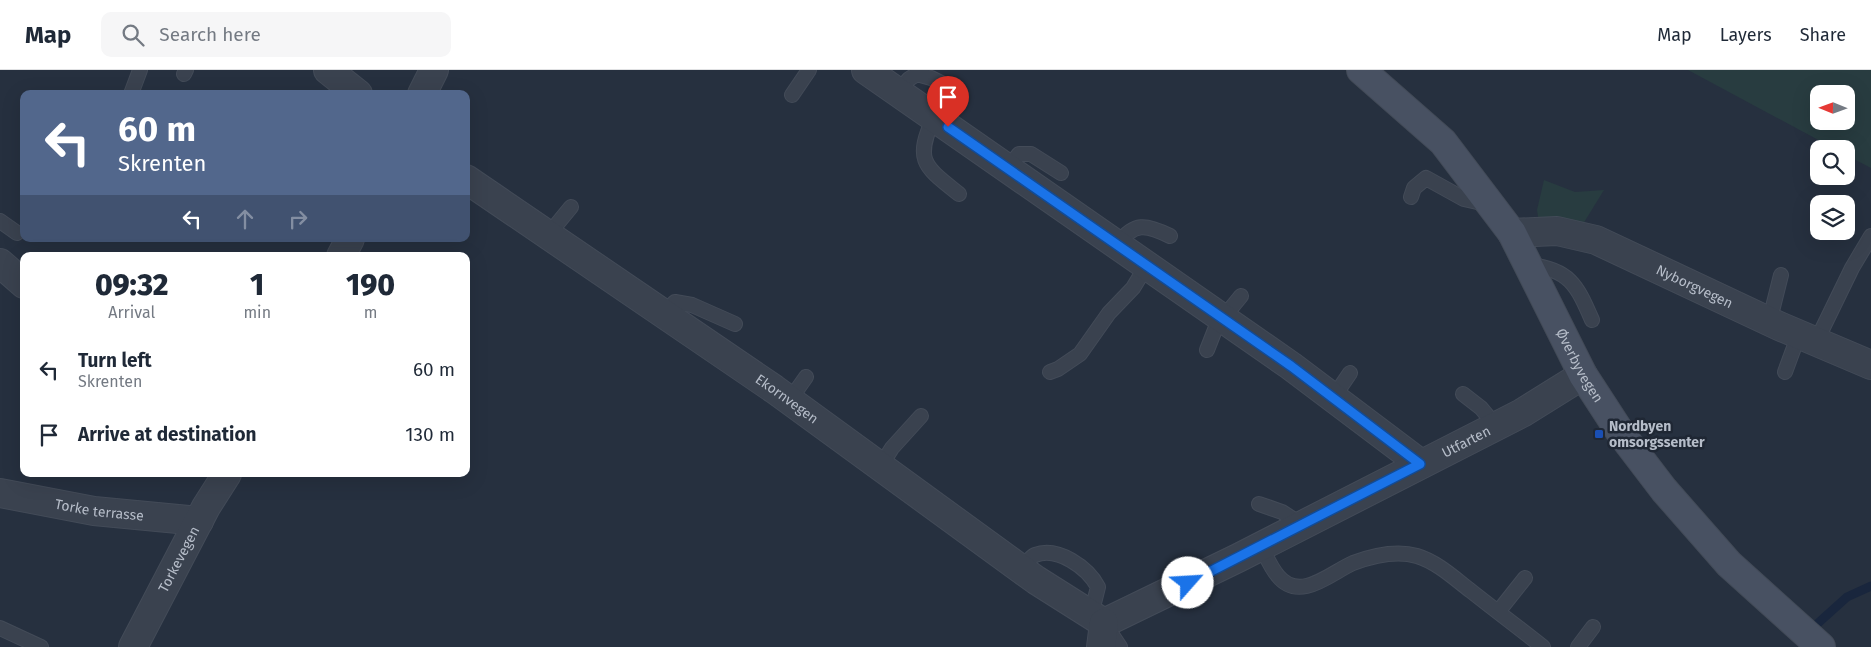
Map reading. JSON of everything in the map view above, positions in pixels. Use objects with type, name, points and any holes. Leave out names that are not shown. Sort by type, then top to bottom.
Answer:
[{"type":"main road","name":"Øverbyvegen","points":[[1361,70],[1443,142],[1492,205],[1512,233],[1583,375],[1622,435],[1664,490],[1729,564],[1821,647]]},
{"type":"street","points":[[328,70],[353,90]]},
{"type":"street","points":[[424,90],[434,70]]},
{"type":"street","points":[[866,70],[1118,244],[1333,398],[1420,464]]},
{"type":"street","name":"Ekornvegen","points":[[470,182],[789,401],[1099,629]]},
{"type":"street","name":"Nyborgvegen","points":[[1512,233],[1557,231],[1596,240],[1766,320],[1871,365]]},
{"type":"street","points":[[0,263],[20,280]]},
{"type":"street","name":"Utfarten","points":[[1099,629],[1496,426],[1583,375]]},
{"type":"street","name":"Torkevegen","points":[[133,647],[199,521],[225,477]]},
{"type":"street","name":"Torke terrasse","points":[[0,493],[94,511],[199,521]]},
{"type":"lane","points":[[132,90],[140,70]]},
{"type":"lane","points":[[792,95],[809,70]]},
{"type":"lane","points":[[898,92],[909,79],[917,74],[931,78],[946,86]]},
{"type":"lane","points":[[934,117],[925,137],[922,154],[929,169],[959,194]]},
{"type":"lane","points":[[1008,168],[1019,154],[1031,154],[1061,173]]},
{"type":"lane","points":[[1411,197],[1414,188],[1426,178],[1464,198],[1492,205]]},
{"type":"lane","points":[[548,235],[571,207]]},
{"type":"lane","points":[[0,221],[17,233]]},
{"type":"lane","points":[[1118,244],[1128,231],[1141,226],[1170,236]]},
{"type":"lane","points":[[1785,372],[1871,236]]},
{"type":"lane","points":[[1050,372],[1058,369],[1080,354],[1109,313],[1133,288],[1147,265]]},
{"type":"lane","points":[[1529,265],[1550,267],[1570,279],[1592,320]]},
{"type":"lane","points":[[1766,320],[1773,307],[1781,274]]},
{"type":"lane","points":[[1207,350],[1222,318],[1241,296]]},
{"type":"lane","points":[[663,314],[675,302],[692,304],[735,324]]},
{"type":"lane","points":[[1333,398],[1350,373]]},
{"type":"lane","points":[[789,401],[806,377]]},
{"type":"lane","points":[[1463,394],[1481,408],[1496,426]]},
{"type":"lane","points":[[880,467],[892,448],[921,416]]},
{"type":"lane","points":[[1259,504],[1282,512],[1302,525]]},
{"type":"lane","points":[[1261,546],[1279,577],[1291,585],[1300,586],[1323,581],[1351,564],[1370,558],[1394,554],[1417,556],[1440,567],[1543,647]]},
{"type":"lane","points":[[1498,612],[1525,578]]},
{"type":"lane","points":[[1578,647],[1593,627]]},
{"type":"lane","points":[[0,628],[41,647]]},
{"type":"lane","points":[[1099,629],[1120,647]]},
{"type":"green space","points":[[1688,70],[1871,70],[1871,168],[1855,160],[1855,140],[1818,140]]},
{"type":"green space","points":[[1544,180],[1575,192],[1604,190],[1580,229],[1539,223],[1537,210]]},
{"type":"waterway","points":[[1817,624],[1847,597],[1871,586]]},
{"type":"place","name":"Nordbyen omsorgssenter","points":[[1599,434]]},
{"type":"route","points":[[948,127],[1291,366],[1420,464],[1188,583]]}]
